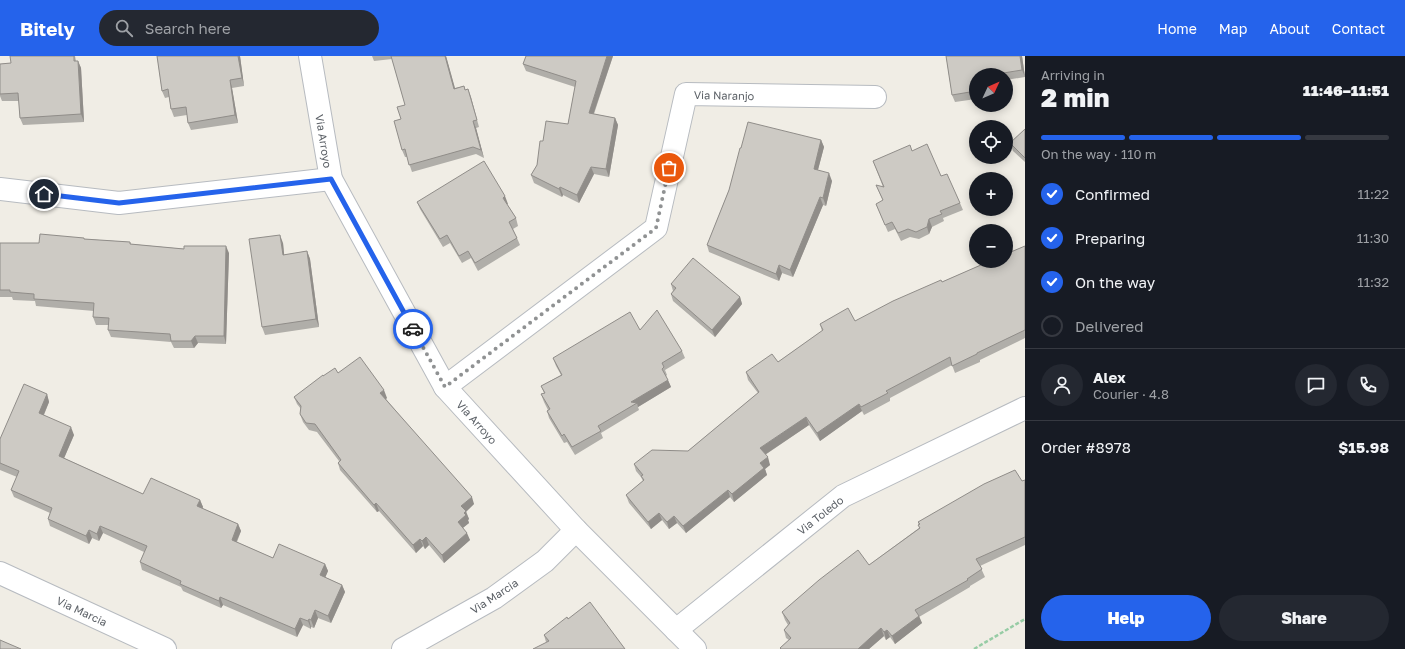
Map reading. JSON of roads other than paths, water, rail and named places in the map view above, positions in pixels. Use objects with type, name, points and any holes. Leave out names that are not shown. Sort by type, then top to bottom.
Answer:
[{"type":"street","name":"Via Arroyo","points":[[310,56],[331,179],[445,387],[576,530],[695,649]]},
{"type":"street","name":"Via Naranjo","points":[[445,387],[656,228],[686,94],[875,97]]},
{"type":"street","points":[[0,189],[119,203],[331,179]]},
{"type":"street","name":"Via Toledo","points":[[676,630],[843,496],[1025,408]]},
{"type":"street","name":"Via Marcia","points":[[403,649],[494,598],[545,561],[576,530]]},
{"type":"street","name":"Via Marcia","points":[[0,572],[165,649]]}]
